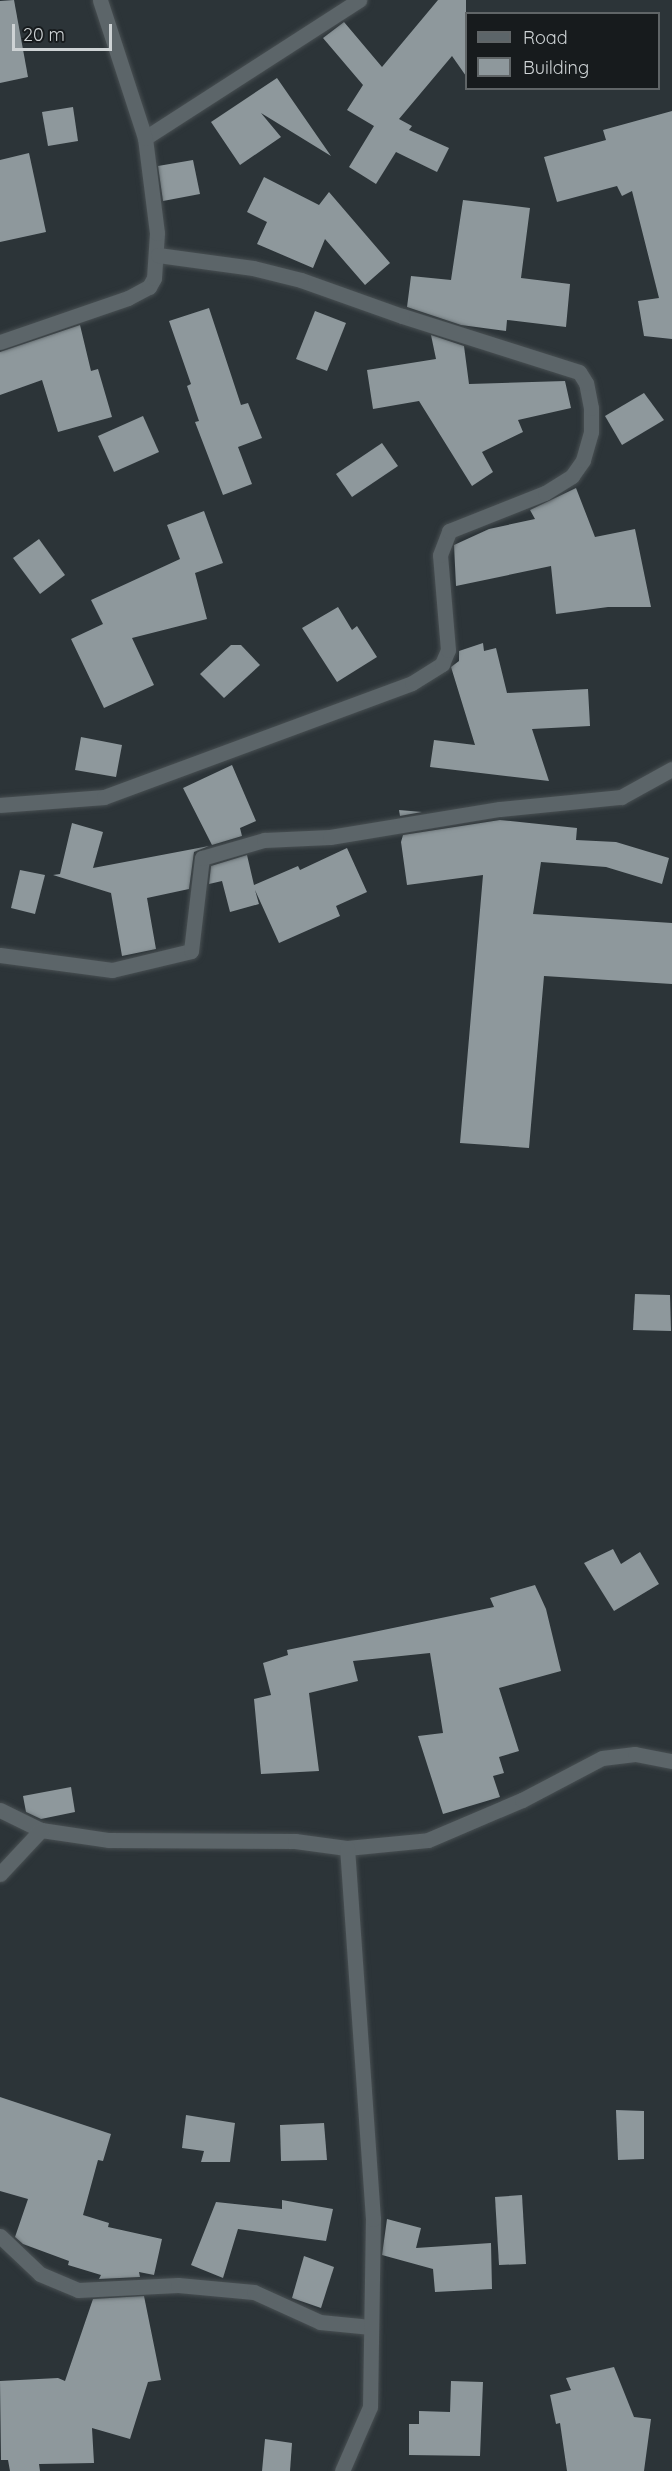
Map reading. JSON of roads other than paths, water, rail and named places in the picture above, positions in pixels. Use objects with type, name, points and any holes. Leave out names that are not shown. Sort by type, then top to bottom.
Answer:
[{"type":"street","points":[[0,342],[149,287],[158,255],[145,138],[100,0]]},
{"type":"street","points":[[145,138],[359,0]]},
{"type":"street","points":[[0,805],[104,797],[412,683],[442,664],[448,650],[440,555],[449,531],[545,493],[572,476],[583,460],[591,432],[591,408],[586,383],[579,372],[402,316],[301,280],[253,268],[158,255]]},
{"type":"street","points":[[0,955],[112,970],[191,951],[202,858],[264,840],[330,837],[500,809],[621,797],[672,769]]},
{"type":"street","points":[[0,1810],[41,1830],[109,1840],[295,1841],[347,1848],[428,1840],[522,1800],[602,1758],[635,1755],[672,1761]]},
{"type":"street","points":[[0,1874],[41,1830]]},
{"type":"street","points":[[342,2471],[370,2408],[373,2219],[347,1848]]},
{"type":"street","points":[[0,2236],[40,2274],[78,2290],[178,2285],[254,2292],[320,2322],[371,2327]]}]
